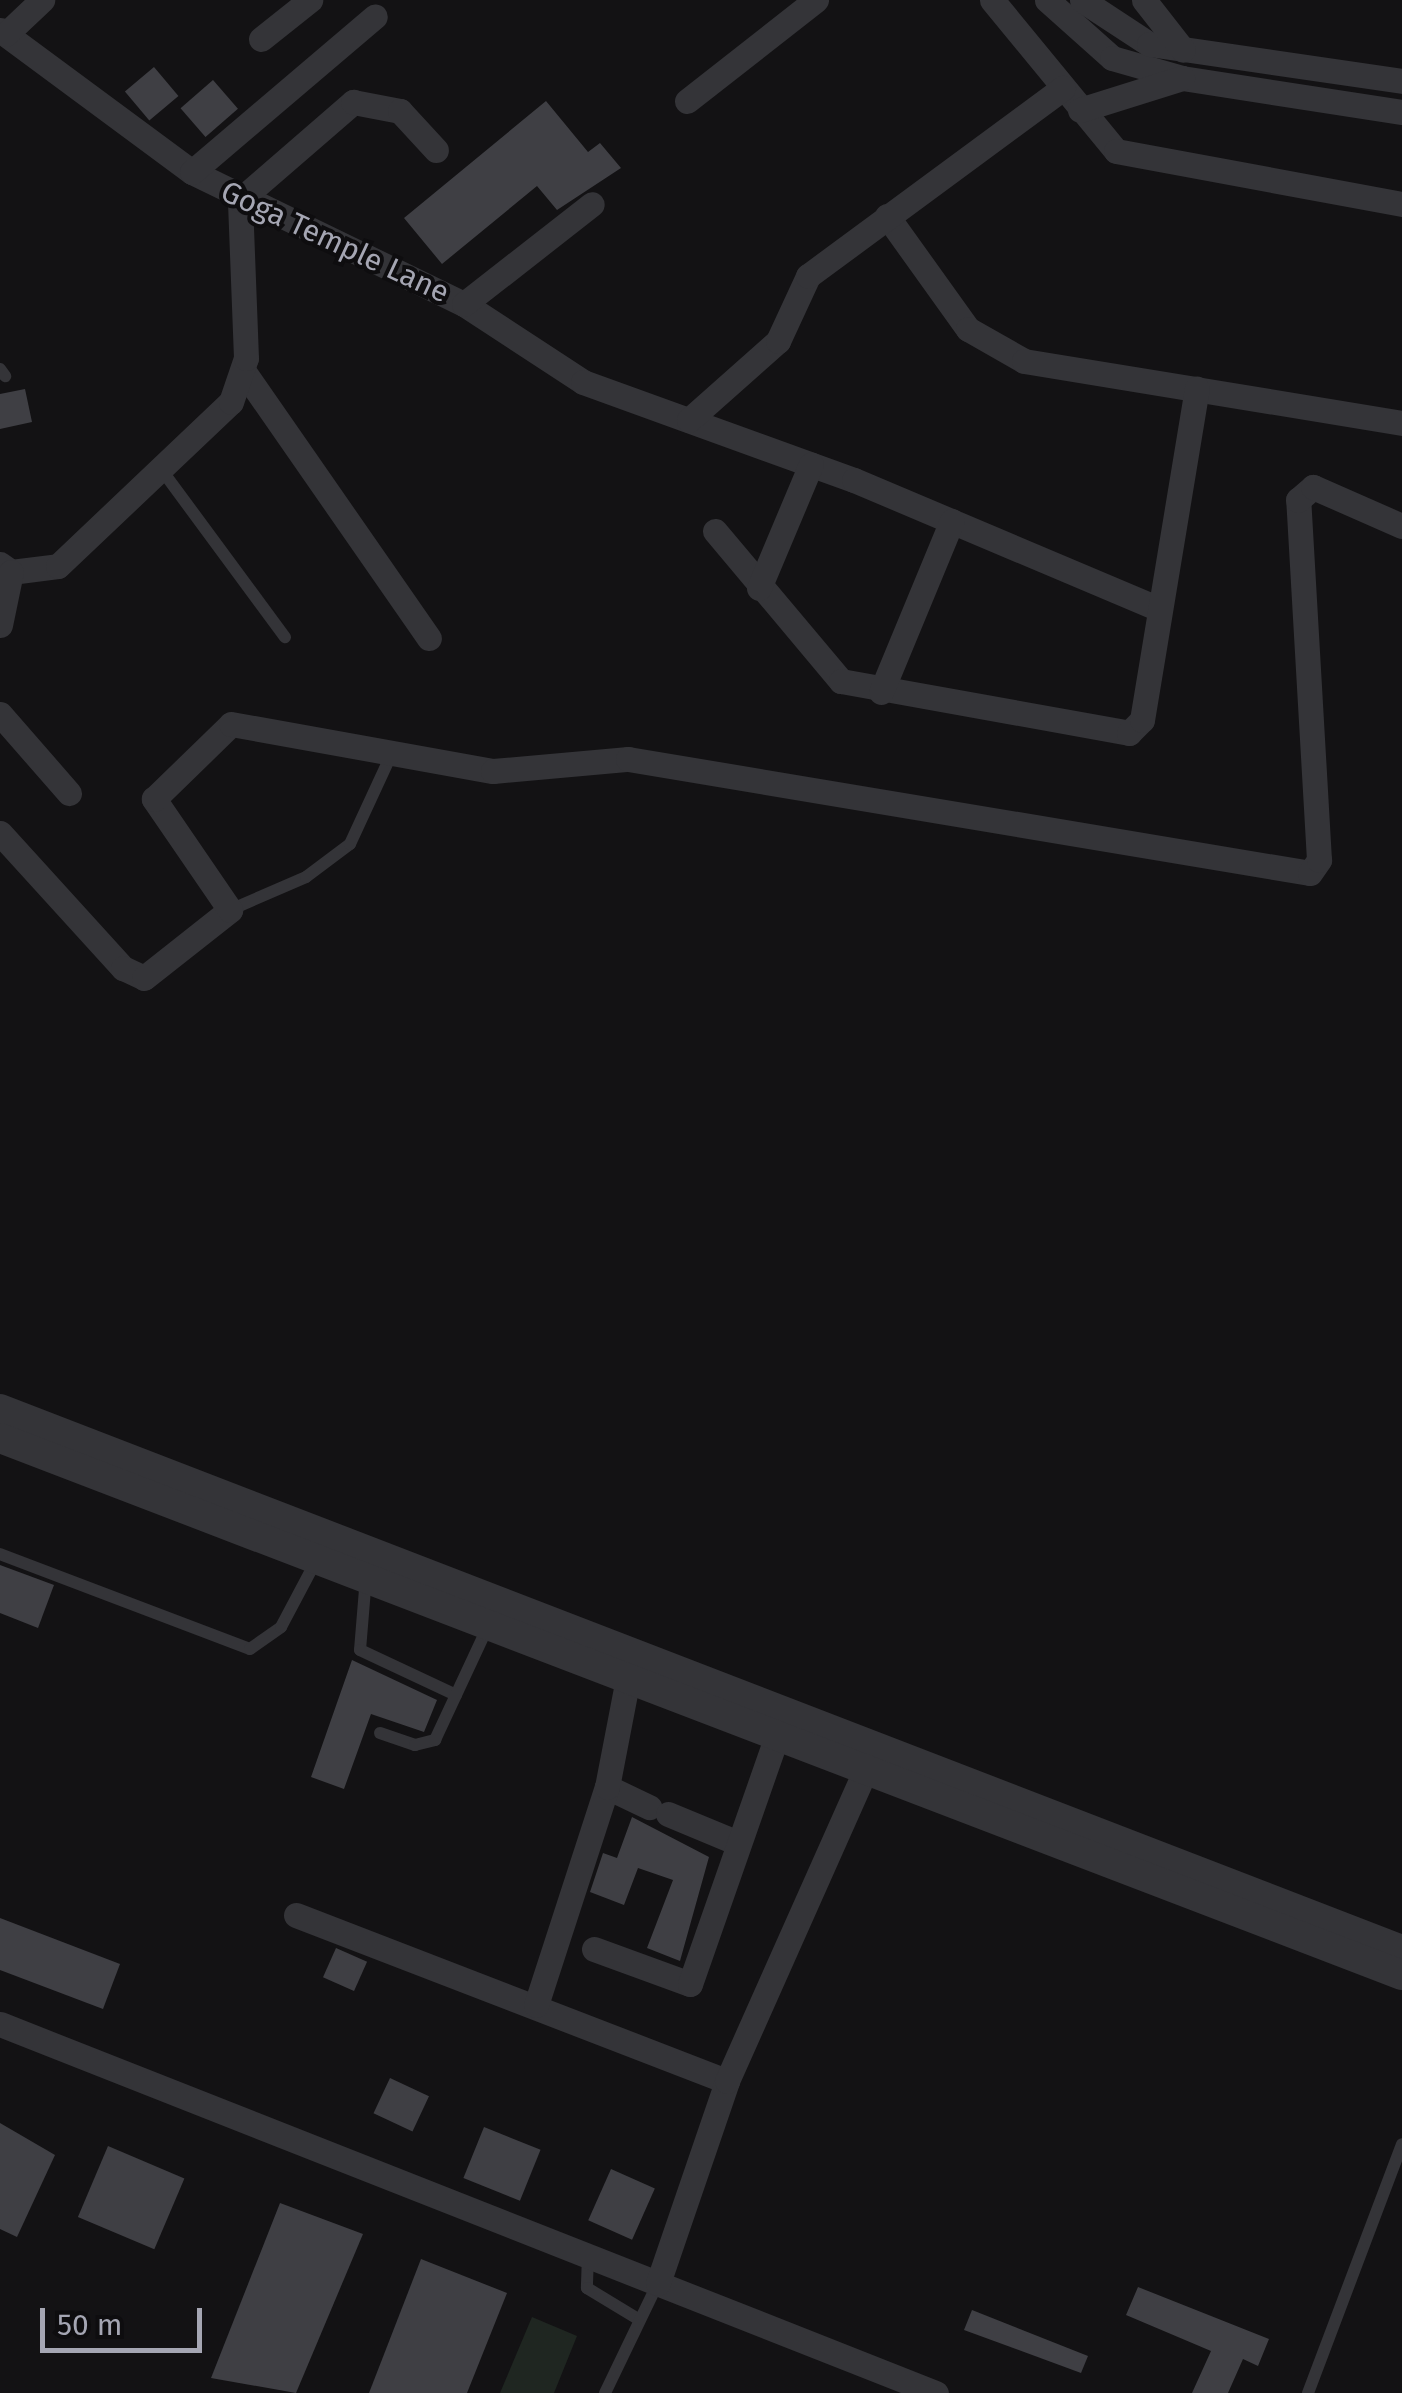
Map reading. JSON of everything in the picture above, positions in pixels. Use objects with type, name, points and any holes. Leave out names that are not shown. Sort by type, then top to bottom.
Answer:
[{"type":"street","points":[[3,32],[42,0]]},
{"type":"street","points":[[262,39],[310,0]]},
{"type":"street","points":[[687,101],[816,0]]},
{"type":"street","points":[[992,0],[1104,142],[1139,160],[1402,204]]},
{"type":"street","points":[[1047,0],[1089,45],[1182,78],[1402,112]]},
{"type":"street","points":[[1082,0],[1116,28],[1184,50],[1402,80]]},
{"type":"street","points":[[1144,0],[1184,50]]},
{"type":"street","points":[[192,172],[374,16]]},
{"type":"street","name":"Goga Temple Lane","points":[[3,32],[192,172],[240,200],[464,304],[583,382],[811,464],[1160,609]]},
{"type":"street","points":[[1080,110],[1182,78]]},
{"type":"street","points":[[688,420],[778,341],[808,276],[1063,88]]},
{"type":"street","points":[[0,625],[5,568],[58,566],[222,414],[244,372],[240,200],[353,102],[400,112],[436,150]]},
{"type":"street","points":[[464,304],[592,204]]},
{"type":"street","points":[[887,216],[991,347],[1061,370],[1402,423]]},
{"type":"street","points":[[244,372],[428,638]]},
{"type":"street","points":[[716,531],[818,665],[881,692],[1128,733],[1142,720],[1196,389]]},
{"type":"street","points":[[759,588],[811,464]]},
{"type":"street","points":[[0,833],[130,974],[161,972],[230,910],[154,799],[213,734],[247,723],[507,772],[628,759],[1310,873],[1319,860],[1298,500],[1323,489],[1402,526]]},
{"type":"street","points":[[881,692],[952,521]]},
{"type":"street","points":[[0,714],[69,793]]},
{"type":"street","points":[[0,1409],[493,1615],[782,1723],[1402,1974]]},
{"type":"street","points":[[0,1438],[366,1576],[493,1615],[628,1678],[782,1723]]},
{"type":"street","points":[[536,2005],[607,1787],[628,1678]]},
{"type":"street","points":[[594,1949],[690,1984],[782,1723]]},
{"type":"street","points":[[871,1760],[1402,1950]]},
{"type":"street","points":[[658,2283],[727,2081],[871,1760]]},
{"type":"street","points":[[607,1787],[738,1843]]},
{"type":"street","points":[[296,1914],[727,2081]]},
{"type":"street","points":[[0,2024],[936,2393]]},
{"type":"lane","points":[[161,469],[284,637]]},
{"type":"lane","points":[[230,910],[306,876],[350,844],[393,751]]},
{"type":"lane","points":[[0,1554],[250,1649],[281,1627],[318,1558]]},
{"type":"lane","points":[[366,1576],[355,1632],[360,1650],[456,1696]]},
{"type":"lane","points":[[380,1733],[415,1745],[435,1740],[493,1615]]},
{"type":"lane","points":[[1308,2393],[1402,2144]]},
{"type":"lane","points":[[588,2255],[587,2288],[638,2319]]},
{"type":"lane","points":[[605,2393],[658,2283]]},
{"type":"shaded area","points":[[532,2317],[577,2336],[554,2393],[500,2393]]},
{"type":"building","points":[[154,67],[178,96],[149,121],[125,91]]},
{"type":"building","points":[[213,80],[238,109],[205,137],[181,108]]},
{"type":"building","points":[[546,101],[588,152],[600,143],[621,168],[557,210],[537,186],[442,264],[404,218]]},
{"type":"building","points":[[25,389],[32,422],[0,429],[0,394]]},
{"type":"building","points":[[0,1565],[54,1585],[38,1628],[0,1613]]},
{"type":"building","points":[[352,1660],[437,1700],[424,1732],[371,1714],[344,1789],[311,1777]]},
{"type":"building","points":[[632,1817],[709,1857],[680,1961],[647,1948],[673,1880],[638,1868],[624,1905],[590,1892],[603,1853],[617,1858]]},
{"type":"building","points":[[0,1918],[120,1964],[103,2009],[0,1970]]},
{"type":"building","points":[[336,1948],[367,1962],[354,1991],[323,1977]]},
{"type":"building","points":[[390,2078],[429,2096],[412,2132],[374,2113]]},
{"type":"building","points":[[0,2123],[55,2155],[17,2237],[0,2229]]},
{"type":"building","points":[[484,2127],[541,2150],[520,2201],[463,2178]]},
{"type":"building","points":[[108,2146],[184,2178],[154,2249],[78,2217]]},
{"type":"building","points":[[611,2169],[655,2189],[632,2240],[588,2220]]},
{"type":"building","points":[[280,2203],[363,2234],[296,2393],[211,2378]]},
{"type":"building","points":[[421,2259],[507,2293],[467,2393],[369,2393]]},
{"type":"building","points":[[1138,2287],[1269,2339],[1258,2366],[1243,2359],[1228,2393],[1192,2393],[1211,2351],[1126,2315]]},
{"type":"building","points":[[972,2310],[1088,2356],[1081,2373],[964,2330]]}]
